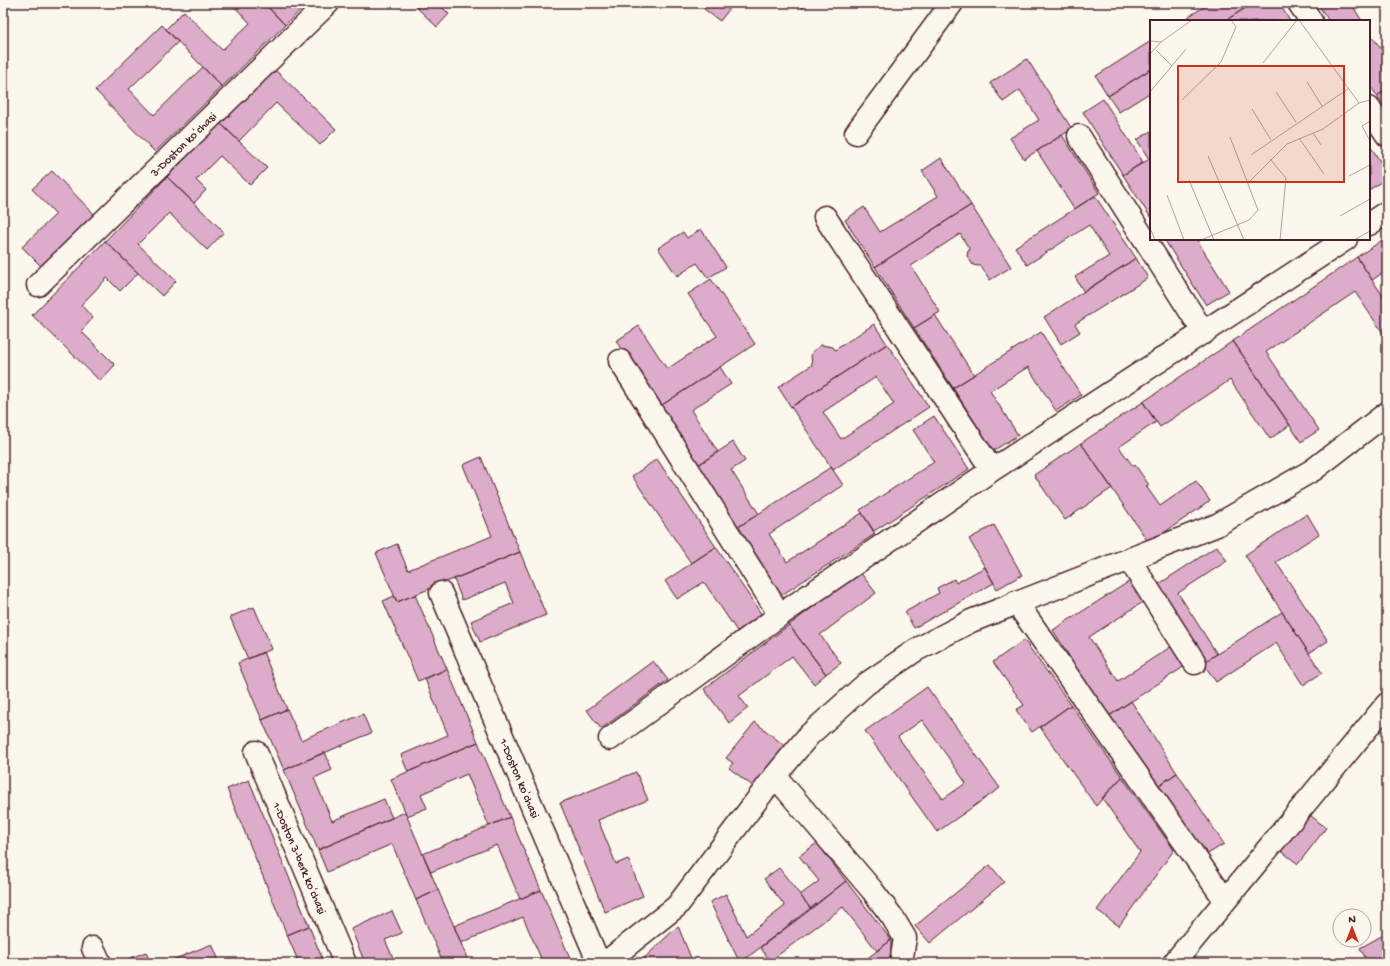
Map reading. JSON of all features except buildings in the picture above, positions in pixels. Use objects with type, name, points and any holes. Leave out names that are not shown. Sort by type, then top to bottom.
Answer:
[{"type":"street","name":"3-Doston koʻchasi","points":[[38,285],[328,3]]},
{"type":"street","points":[[856,133],[952,3]]},
{"type":"street","points":[[1299,3],[1310,20]]},
{"type":"street","points":[[1370,110],[1387,135]]},
{"type":"street","points":[[1079,136],[1204,333]]},
{"type":"street","points":[[1370,223],[1387,212]]},
{"type":"street","points":[[825,217],[992,470]]},
{"type":"street","points":[[610,739],[780,615],[992,470],[1344,240]]},
{"type":"street","points":[[620,361],[780,615]]},
{"type":"street","points":[[605,963],[677,906],[775,776],[809,735],[866,684],[916,650],[971,621],[1016,602],[1217,525],[1313,470],[1387,413]]},
{"type":"street","points":[[1129,558],[1195,663]]},
{"type":"street","name":"1-Doston koʻchasi","points":[[441,593],[598,963]]},
{"type":"street","points":[[1016,602],[1225,900]]},
{"type":"street","points":[[1174,963],[1387,704]]},
{"type":"street","name":"1-Doston 3-berk koʻchasi","points":[[256,752],[345,963]]},
{"type":"street","points":[[775,776],[872,890],[893,918],[905,938],[901,963]]}]
